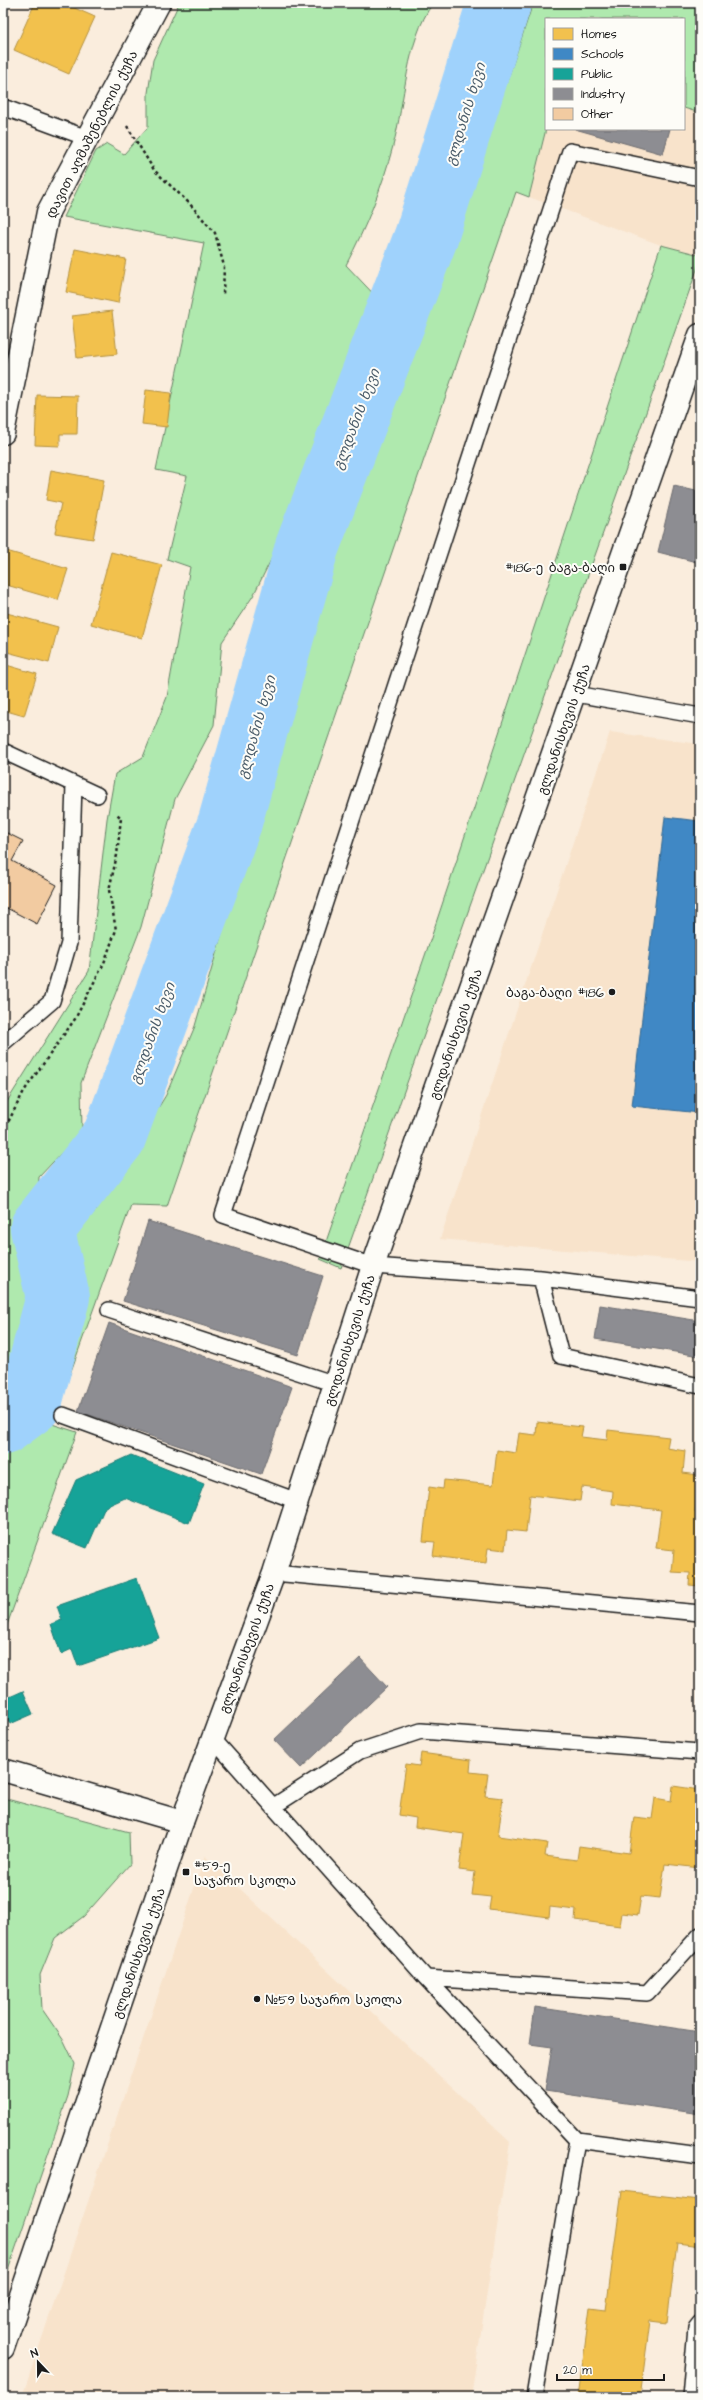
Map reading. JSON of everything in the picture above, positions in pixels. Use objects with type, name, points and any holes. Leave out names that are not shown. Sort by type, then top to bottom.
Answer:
[{"type":"street","name":"დავით აღმაშენებლის ქუჩა","points":[[3,433],[48,212],[159,3]]},
{"type":"street","name":"გლდანისხევის ქუჩა","points":[[3,2348],[182,1822],[274,1573],[373,1266],[576,694],[646,483],[700,335]]},
{"type":"street","points":[[3,1770],[182,1822]]},
{"type":"lane","points":[[3,107],[87,138]]},
{"type":"lane","points":[[700,178],[570,151],[223,1215],[373,1266],[541,1278],[700,1298]]},
{"type":"lane","points":[[576,694],[700,716]]},
{"type":"lane","points":[[3,751],[97,795]]},
{"type":"lane","points":[[3,1043],[52,1001],[69,944],[74,784]]},
{"type":"lane","points":[[541,1278],[561,1356],[700,1386]]},
{"type":"lane","points":[[109,1310],[335,1384]]},
{"type":"lane","points":[[63,1415],[297,1501]]},
{"type":"lane","points":[[274,1573],[700,1613]]},
{"type":"lane","points":[[274,1806],[360,1751],[421,1731],[700,1752]]},
{"type":"lane","points":[[213,1739],[426,1978],[577,2140],[700,2156]]},
{"type":"lane","points":[[426,1978],[647,1993],[700,1935]]},
{"type":"lane","points":[[534,2397],[577,2140]]},
{"type":"lane","points":[[690,2397],[696,2328],[700,2323]]},
{"type":"path","points":[[109,96],[154,170],[189,202],[215,232],[224,266],[223,295]]},
{"type":"shaded area","points":[[685,108],[700,113],[700,255],[661,245],[529,197],[546,130],[685,130]]},
{"type":"shaded area","name":"ბაგა–ბაღი #186","points":[[610,732],[700,744],[700,1262],[440,1239]]},
{"type":"shaded area","name":"№59 საჯარო სკოლა","points":[[205,1856],[510,2142],[471,2397],[22,2397]]},
{"type":"green space","points":[[179,3],[433,3],[424,18],[417,35],[407,72],[397,129],[384,177],[367,222],[346,265],[383,304],[366,328],[322,457],[253,596],[222,642],[214,725],[175,799],[141,927],[81,1083],[82,1131],[39,1177],[36,1219],[26,1251],[31,1260],[61,1244],[95,1212],[166,1095],[195,1026],[267,778],[318,558],[345,467],[390,367],[452,249],[533,3],[700,3],[700,113],[685,108],[685,18],[545,18],[546,130],[529,197],[516,192],[167,1206],[131,1205],[52,1424],[77,1432],[3,1636],[3,1108],[89,971],[107,819],[115,774],[143,757],[167,697],[190,567],[167,559],[187,476],[156,470],[204,243],[64,217],[96,151],[107,144],[124,154],[148,127],[148,93],[153,60]]},
{"type":"green space","points":[[661,245],[700,255],[700,261],[341,1268],[320,1259],[429,944]]},
{"type":"green space","points":[[3,1798],[129,1832],[130,1864],[84,1916],[55,1938],[40,1975],[42,2009],[64,2041],[75,2064],[68,2096],[3,2285]]},
{"type":"building: Homes","points":[[35,3],[63,3],[95,17],[69,74],[14,50]]},
{"type":"building: Homes","points":[[75,249],[126,259],[118,303],[66,292]]},
{"type":"building: Homes","points":[[112,311],[117,354],[77,358],[72,316]]},
{"type":"building: Homes","points":[[146,390],[171,393],[167,427],[142,424]]},
{"type":"building: Homes","points":[[37,395],[78,396],[77,434],[60,434],[60,446],[35,445]]},
{"type":"building: Homes","points":[[51,470],[104,480],[93,539],[55,533],[61,503],[46,500]]},
{"type":"building: Homes","points":[[3,550],[68,569],[58,600],[3,584]]},
{"type":"building: Homes","points":[[111,552],[162,565],[142,638],[91,624]]},
{"type":"building: Homes","points":[[3,612],[58,627],[49,663],[3,651]]},
{"type":"building: Homes","points":[[3,664],[37,674],[24,716],[3,710]]},
{"type":"building: Homes","points":[[537,1422],[583,1427],[581,1437],[607,1440],[608,1430],[669,1437],[667,1448],[685,1451],[683,1473],[699,1475],[695,1512],[700,1512],[700,1586],[689,1585],[690,1573],[672,1572],[674,1550],[656,1548],[661,1510],[612,1504],[613,1491],[582,1487],[580,1501],[530,1495],[526,1532],[507,1530],[505,1550],[488,1548],[486,1563],[433,1556],[435,1542],[423,1541],[429,1487],[443,1489],[444,1480],[493,1485],[497,1450],[516,1453],[519,1433],[536,1435]]},
{"type":"building: Homes","points":[[421,1753],[471,1760],[470,1772],[488,1774],[485,1796],[503,1798],[498,1836],[547,1843],[545,1856],[577,1860],[579,1846],[629,1853],[634,1817],[652,1819],[655,1798],[671,1801],[673,1786],[700,1790],[700,1868],[665,1864],[660,1898],[641,1896],[638,1915],[622,1913],[620,1926],[575,1920],[576,1910],[550,1907],[549,1917],[489,1909],[491,1897],[472,1895],[475,1872],[459,1870],[464,1834],[415,1827],[416,1818],[399,1815],[406,1764],[419,1766]]},
{"type":"building: Homes","points":[[622,2191],[699,2200],[700,2196],[700,2246],[677,2243],[667,2323],[650,2321],[640,2397],[578,2397],[590,2308],[606,2310]]},
{"type":"building: Schools","points":[[665,817],[700,821],[700,1113],[632,1106]]},
{"type":"building: Public","points":[[131,1455],[204,1484],[189,1523],[125,1498],[105,1507],[87,1548],[52,1534],[76,1480]]},
{"type":"building: Public","points":[[137,1578],[159,1638],[78,1666],[72,1649],[61,1654],[51,1624],[62,1620],[57,1606]]},
{"type":"building: Public","points":[[23,1691],[33,1714],[10,1724],[3,1708],[3,1700]]},
{"type":"building: Industry","points":[[579,130],[670,130],[663,154]]},
{"type":"building: Industry","points":[[674,486],[700,492],[700,563],[658,552]]},
{"type":"building: Industry","points":[[148,1221],[323,1276],[298,1355],[123,1301]]},
{"type":"building: Industry","points":[[600,1305],[700,1321],[700,1356],[595,1339]]},
{"type":"building: Industry","points":[[109,1323],[292,1387],[261,1474],[78,1411]]},
{"type":"building: Industry","points":[[360,1658],[387,1687],[301,1768],[274,1740]]},
{"type":"building: Industry","points":[[535,2007],[700,2032],[700,2114],[545,2091],[552,2047],[530,2044]]},
{"type":"building: Other","points":[[3,831],[23,841],[12,861],[57,885],[37,924],[3,906]]},
{"type":"waterway","name":"გლდანის ხევი","points":[[3,1423],[30,1403],[58,1297],[42,1228],[114,1137],[230,822],[307,547],[426,237],[499,3]]},
{"type":"place","name":"#186-ე ბაგა-ბაღი","points":[[623,567]]},
{"type":"place","name":"ბაგა–ბაღი #186","points":[[612,992]]},
{"type":"place","name":"#59-ე საჯარო სკოლა","points":[[186,1872]]},
{"type":"place","name":"№59 საჯარო სკოლა","points":[[257,1999]]}]
